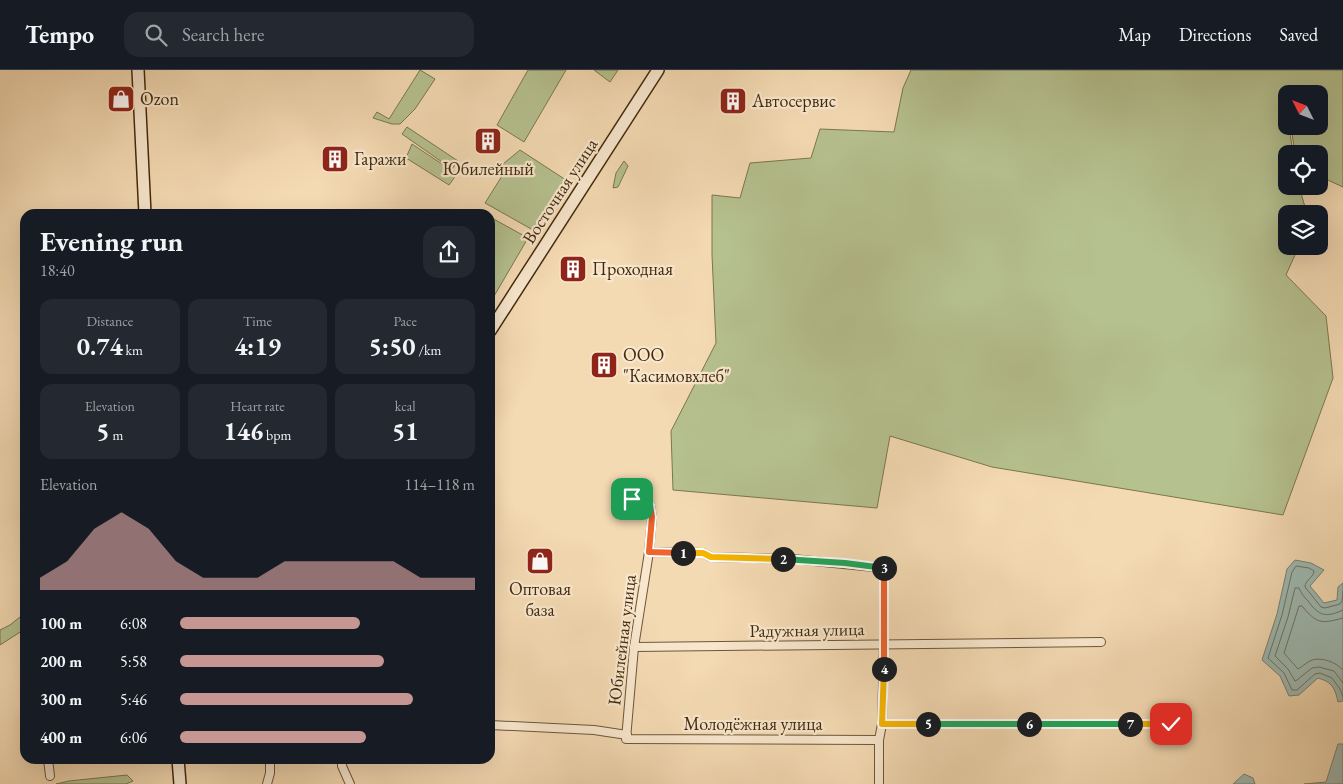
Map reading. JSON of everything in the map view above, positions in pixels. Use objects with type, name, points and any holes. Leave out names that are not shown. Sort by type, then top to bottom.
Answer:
[{"type":"main road","points":[[138,70],[145,209]]},
{"type":"main road","name":"Восточная улица","points":[[495,323],[658,70]]},
{"type":"main road","points":[[178,764],[180,784]]},
{"type":"street","name":"Юбилейная улица","points":[[626,737],[634,647],[649,552],[652,517],[650,505],[632,499]]},
{"type":"street","points":[[649,552],[703,553],[711,557],[793,559],[884,568],[884,644],[882,724],[879,740],[879,784]]},
{"type":"street","name":"Радужная улица","points":[[634,647],[1101,642]]},
{"type":"street","points":[[882,724],[1171,724]]},
{"type":"street","name":"Молодёжная улица","points":[[495,725],[594,730],[626,737],[879,740]]},
{"type":"street","points":[[49,764],[50,776]]},
{"type":"street","points":[[267,784],[270,764]]},
{"type":"street","points":[[342,764],[350,784]]},
{"type":"green space","points":[[420,70],[435,79],[415,109],[400,124],[392,124],[373,118],[377,112],[389,119]]},
{"type":"green space","points":[[528,70],[566,70],[524,142],[497,125]]},
{"type":"green space","points":[[594,70],[618,70],[610,82]]},
{"type":"green space","points":[[911,70],[1343,70],[1343,187],[1328,180],[1328,145],[1294,145],[1292,135],[1328,135],[1328,85],[1278,85],[1278,135],[1290,135],[1292,145],[1278,145],[1278,195],[1302,195],[1304,205],[1278,205],[1278,255],[1295,255],[1286,275],[1326,316],[1333,378],[1283,515],[992,467],[890,436],[877,508],[673,490],[671,431],[716,343],[712,255],[712,195],[740,198],[750,163],[811,158],[820,129],[894,132],[903,88]]},
{"type":"green space","points":[[407,127],[458,161],[452,169],[402,134]]},
{"type":"green space","points":[[412,144],[457,174],[449,185],[406,158]]},
{"type":"green space","points":[[520,150],[566,180],[533,230],[485,203],[507,168],[503,164]]},
{"type":"green space","points":[[624,161],[628,166],[618,187],[613,188],[616,173]]},
{"type":"green space","points":[[495,220],[528,238],[495,294]]},
{"type":"green space","points":[[20,617],[20,632],[0,645],[0,630]]},
{"type":"green space","points":[[127,775],[133,781],[126,784],[56,784],[69,781]]},
{"type":"water","points":[[1295,560],[1311,563],[1324,570],[1310,586],[1324,603],[1337,600],[1338,587],[1343,583],[1343,701],[1338,702],[1332,686],[1327,681],[1318,678],[1299,695],[1289,696],[1280,676],[1262,660],[1277,614],[1287,569]]},
{"type":"water","points":[[1338,744],[1343,744],[1343,784],[1304,784],[1326,782]]},
{"type":"water","points":[[1244,774],[1253,778],[1255,784],[1233,784]]},
{"type":"place","name":"Ozon","points":[[121,99]]},
{"type":"place","name":"Автосервис","points":[[733,101]]},
{"type":"place","name":"Юбилейный","points":[[488,141]]},
{"type":"place","name":"Гаражи","points":[[335,159]]},
{"type":"place","name":"Проходная","points":[[573,269]]},
{"type":"place","name":"ООО \"Касимовхлеб\"","points":[[604,365]]},
{"type":"place","name":"Оптовая база","points":[[540,561]]},
{"type":"route","points":[[632,499],[650,505],[652,517],[649,552],[703,553],[711,557],[793,559],[884,568],[882,724],[1171,724]]}]
